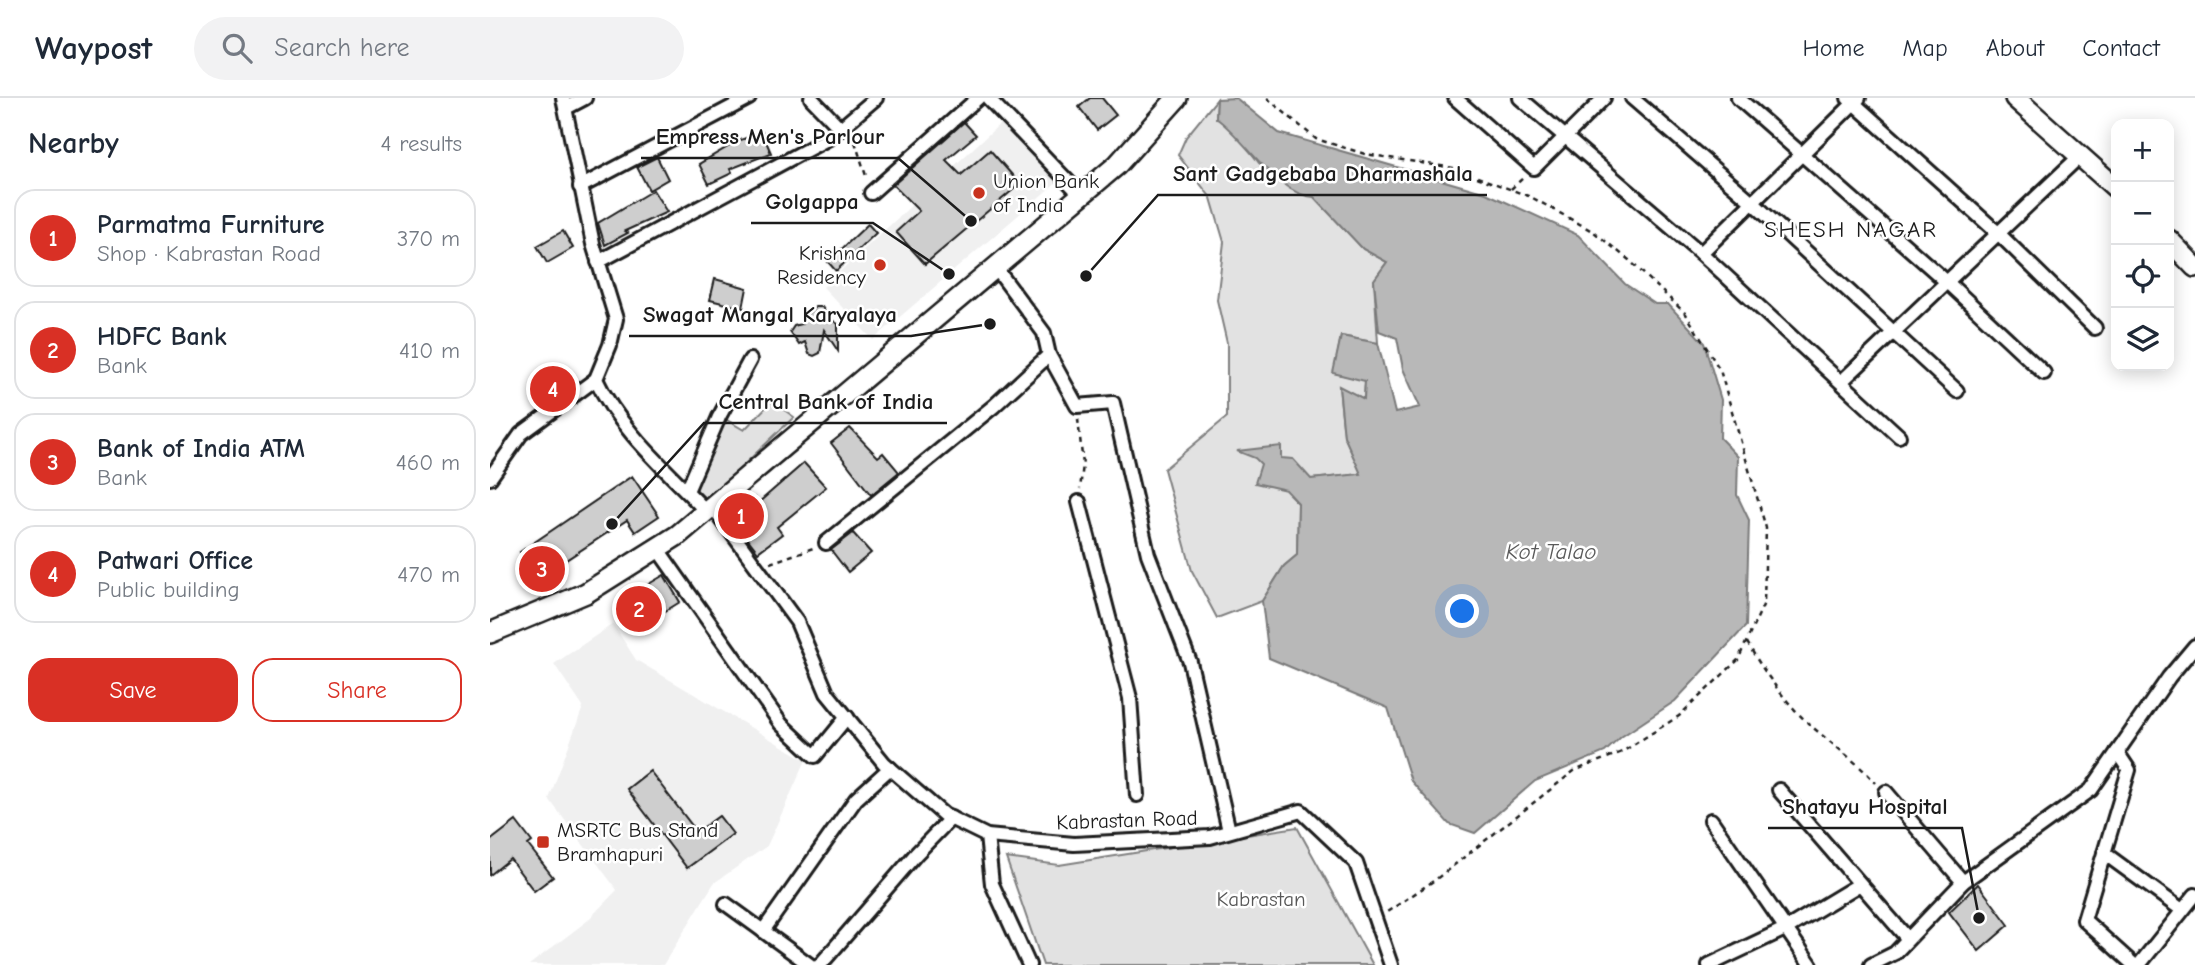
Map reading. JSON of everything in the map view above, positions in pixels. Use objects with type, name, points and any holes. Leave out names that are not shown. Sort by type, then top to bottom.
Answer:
[{"type":"highway","points":[[490,633],[586,593],[657,548],[709,509],[1117,165],[1177,98]]},
{"type":"highway","points":[[2015,98],[2111,184]]},
{"type":"highway","points":[[2174,245],[2195,267]]},
{"type":"street","points":[[490,478],[522,434],[596,379],[610,345],[616,319],[598,262],[564,103],[585,98]]},
{"type":"street","points":[[580,187],[749,98]]},
{"type":"street","points":[[811,98],[845,126]]},
{"type":"street","points":[[871,193],[978,98]]},
{"type":"street","points":[[988,98],[1082,195]]},
{"type":"street","points":[[1455,98],[1534,168],[1567,138],[1604,98]]},
{"type":"street","points":[[1520,98],[1701,253],[1899,436]]},
{"type":"street","points":[[1632,98],[1751,201],[1958,391]]},
{"type":"street","points":[[1738,98],[1948,283],[2044,373]]},
{"type":"street","points":[[1701,253],[1854,100],[1999,234],[2095,328]]},
{"type":"street","points":[[598,262],[735,191],[845,126],[870,101]]},
{"type":"street","points":[[1841,382],[2080,156]]},
{"type":"street","points":[[995,267],[1044,333],[1049,355],[1077,406],[1113,403],[1148,554],[1190,662],[1230,831]]},
{"type":"street","points":[[826,542],[995,405],[1049,355]]},
{"type":"street","points":[[687,491],[719,416],[750,360]]},
{"type":"street","name":"Kabrastan Road","points":[[596,379],[607,404],[623,424],[687,491],[709,509],[756,566],[797,622],[827,693],[890,768],[951,818],[988,836],[1074,844],[1210,837],[1301,811],[1356,863],[1375,919]]},
{"type":"street","points":[[1079,502],[1130,698],[1137,794]]},
{"type":"street","points":[[657,548],[781,724],[815,756],[847,717]]},
{"type":"street","points":[[1871,965],[1895,953],[1963,882],[2091,790],[2169,677],[2195,646]]},
{"type":"street","points":[[2117,752],[2129,770],[2084,920],[2131,964],[2195,895]]},
{"type":"street","points":[[763,932],[856,799],[890,768]]},
{"type":"street","points":[[1779,790],[1908,939]]},
{"type":"street","points":[[1886,792],[1963,882]]},
{"type":"street","points":[[821,965],[889,884],[951,818]]},
{"type":"street","points":[[1712,820],[1811,965]]},
{"type":"street","points":[[988,836],[992,884],[1029,965]]},
{"type":"street","points":[[2104,853],[2182,910]]},
{"type":"street","points":[[1709,965],[1787,928],[1860,884]]},
{"type":"street","points":[[726,904],[810,965]]},
{"type":"street","points":[[1375,919],[1391,965]]},
{"type":"street","points":[[1895,953],[1902,965]]},
{"type":"path","points":[[1267,98],[1316,139],[1365,155],[1453,168],[1531,197],[1594,232],[1629,260],[1686,314],[1720,370],[1766,528],[1764,603],[1738,660],[1679,716],[1622,751],[1574,771],[1435,880],[1375,919]]},
{"type":"path","points":[[845,126],[871,193]]},
{"type":"path","points":[[1510,190],[1534,168]]},
{"type":"path","points":[[1077,406],[1083,465],[1079,502]]},
{"type":"path","points":[[756,566],[790,558],[826,542]]},
{"type":"path","points":[[1746,642],[1757,661],[1809,724],[1846,752],[1886,792]]},
{"type":"shaded area","points":[[1004,120],[1058,181],[873,340],[823,287]]},
{"type":"shaded area","points":[[613,624],[636,660],[806,760],[767,846],[714,883],[663,965],[529,965],[587,921],[617,890],[549,799],[583,707],[554,664]]},
{"type":"green space","points":[[1217,99],[1216,118],[1235,131],[1259,163],[1314,197],[1363,249],[1387,262],[1374,280],[1378,343],[1341,336],[1334,373],[1365,380],[1364,399],[1339,387],[1344,436],[1362,474],[1311,479],[1286,491],[1298,503],[1297,555],[1284,566],[1262,601],[1217,618],[1192,571],[1164,469],[1227,417],[1227,343],[1217,300],[1224,242],[1211,198],[1178,155],[1186,137]]},
{"type":"green space","points":[[772,401],[794,417],[707,500],[693,488],[725,419],[744,430]]},
{"type":"green space","name":"Kabrastan","points":[[1297,827],[1373,965],[1043,965],[1006,858],[1059,865]]},
{"type":"water","name":"Kot Talao","points":[[1236,98],[1279,133],[1486,193],[1578,235],[1625,284],[1655,304],[1668,304],[1704,343],[1721,400],[1720,438],[1738,457],[1737,495],[1749,520],[1746,626],[1675,701],[1621,737],[1605,752],[1535,781],[1475,833],[1449,824],[1411,781],[1388,708],[1269,658],[1262,601],[1284,566],[1297,555],[1298,503],[1286,490],[1255,483],[1261,464],[1255,458],[1237,451],[1281,446],[1281,458],[1293,459],[1311,479],[1361,474],[1344,436],[1339,386],[1364,399],[1365,381],[1333,373],[1341,336],[1378,343],[1395,413],[1420,407],[1403,369],[1397,338],[1379,331],[1374,280],[1387,262],[1363,249],[1314,197],[1300,194],[1274,177],[1216,118],[1217,99]]},
{"type":"building","points":[[1090,98],[1102,98],[1116,115],[1097,130],[1079,107]]},
{"type":"building","points":[[964,122],[976,135],[946,160],[961,175],[990,150],[1020,184],[925,264],[896,232],[919,211],[893,185]]},
{"type":"building","points":[[762,132],[771,153],[730,169],[732,173],[709,184],[699,164],[738,141]]},
{"type":"building","points":[[657,157],[668,179],[649,190],[637,167]]},
{"type":"building","points":[[653,190],[667,212],[625,231],[628,233],[605,245],[598,223]]},
{"type":"building","points":[[868,224],[876,233],[836,271],[828,262]]},
{"type":"building","points":[[563,231],[573,248],[547,263],[537,246]]},
{"type":"building","points":[[715,279],[747,288],[743,308],[710,300]]},
{"type":"building","points":[[815,307],[822,307],[829,318],[838,324],[838,351],[824,330],[820,353],[814,356],[809,354],[805,342],[799,345],[790,332],[794,326],[802,324],[803,317]]},
{"type":"building","points":[[850,428],[878,457],[883,453],[899,472],[871,495],[831,443]]},
{"type":"building","points":[[804,463],[826,487],[777,527],[782,534],[758,552],[730,516],[754,498],[758,503]]},
{"type":"building","points":[[632,476],[659,516],[635,532],[627,520],[537,579],[520,552]]},
{"type":"building","points":[[853,533],[871,553],[848,572],[831,550]]},
{"type":"building","points":[[664,575],[680,602],[659,615],[642,588]]},
{"type":"building","points":[[650,771],[697,832],[719,816],[733,834],[687,868],[627,789]]},
{"type":"building","points":[[516,821],[532,842],[528,845],[553,877],[534,891],[510,859],[490,875],[490,841]]},
{"type":"building","points":[[1978,884],[2009,925],[1979,951],[1949,912]]},
{"type":"place","name":"Union Bank of India","points":[[979,193]]},
{"type":"place","name":"Empress Men's Parlour","points":[[971,221]]},
{"type":"place","name":"Krishna Residency","points":[[880,265]]},
{"type":"place","name":"Golgappa","points":[[949,274]]},
{"type":"place","name":"Sant Gadgebaba Dharmashala","points":[[1086,276]]},
{"type":"place","name":"Swagat Mangal Karyalaya","points":[[990,324]]},
{"type":"place","name":"Patwari Office","points":[[553,389]]},
{"type":"place","name":"Parmatma Furniture","points":[[741,516]]},
{"type":"place","name":"Central Bank of India","points":[[612,524]]},
{"type":"place","name":"Bank of India ATM","points":[[542,569]]},
{"type":"place","name":"HDFC Bank","points":[[639,609]]},
{"type":"place","name":"MSRTC Bus Stand Bramhapuri","points":[[543,842]]},
{"type":"place","name":"Shatayu Hospital","points":[[1979,918]]},
{"type":"district","name":"SHESH NAGAR","points":[[1851,229]]}]
